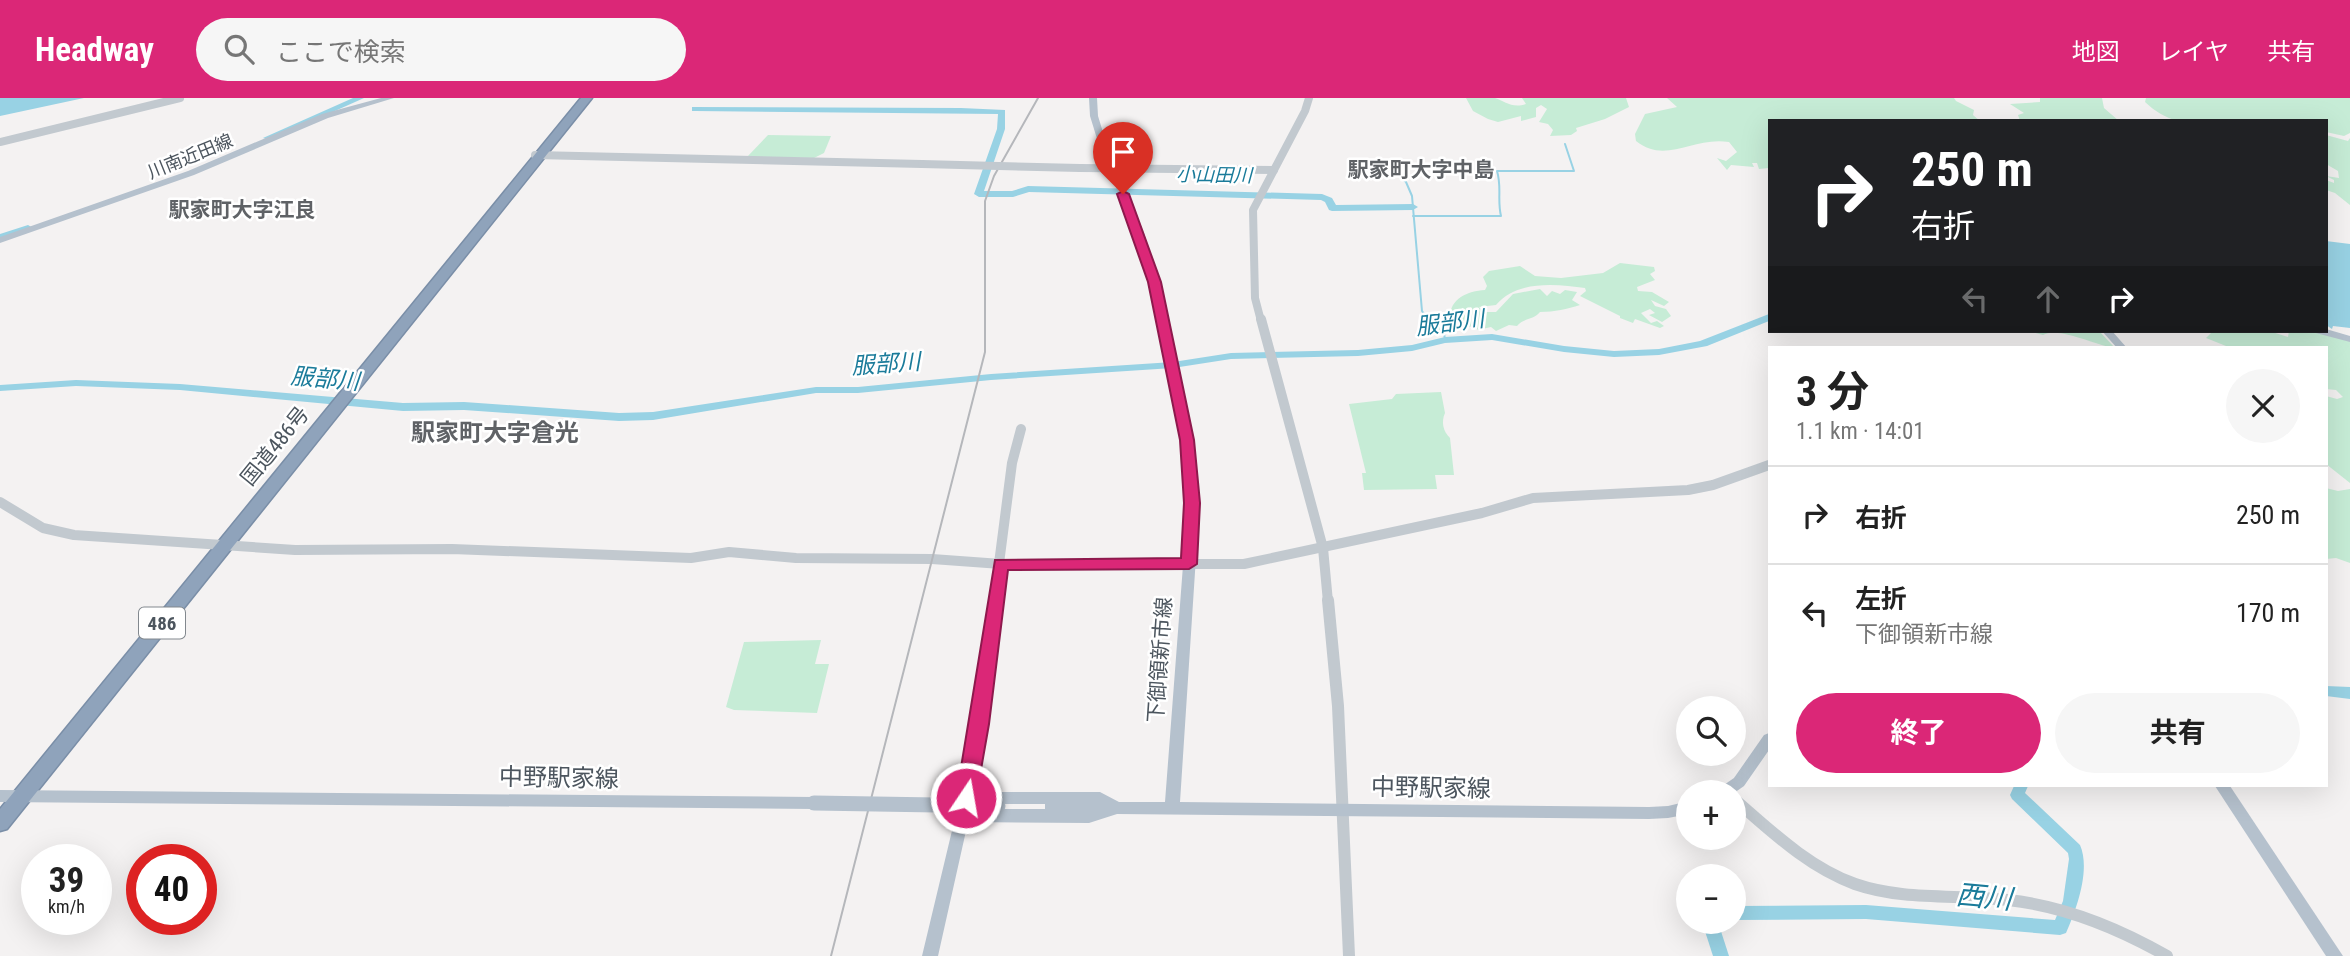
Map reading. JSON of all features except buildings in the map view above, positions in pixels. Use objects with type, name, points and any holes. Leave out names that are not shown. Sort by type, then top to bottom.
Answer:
[{"type":"highway","name":"国道486号","points":[[538,155],[581,98]]},
{"type":"highway","name":"国道486号","points":[[0,823],[7,799],[220,546],[587,98]]},
{"type":"main road","name":"川南近田線","points":[[0,240],[191,173],[325,117],[390,98]]},
{"type":"main road","name":"下御領新市線","points":[[1093,98],[1094,116],[1155,282],[1189,453],[1192,503],[1189,564],[1171,808]]},
{"type":"main road","points":[[2328,333],[2350,339]]},
{"type":"main road","points":[[1741,780],[1768,740]]},
{"type":"main road","points":[[2223,787],[2335,956]]},
{"type":"main road","points":[[930,956],[966,798],[1100,799],[1117,808]]},
{"type":"main road","name":"中野駅家線","points":[[7,799],[814,803],[1117,808]]},
{"type":"main road","points":[[962,815],[1089,816],[1117,808],[1171,808]]},
{"type":"main road","name":"中野駅家線","points":[[1171,808],[1649,813],[1676,810]]},
{"type":"street","points":[[0,142],[180,98]]},
{"type":"street","points":[[1309,98],[1305,111],[1253,211],[1251,226],[1255,298],[1323,548],[1338,706],[1349,956]]},
{"type":"street","points":[[538,155],[1113,169],[1274,170]]},
{"type":"street","points":[[966,798],[979,724],[1012,463],[1021,429]]},
{"type":"street","points":[[0,502],[43,528],[74,535],[295,550],[452,549],[640,558],[691,558],[729,552],[796,558],[921,559],[1000,564],[1244,564],[1482,513],[1533,498],[1688,490],[1768,465]]},
{"type":"street","points":[[1746,809],[1798,854],[1856,884],[1898,894],[2008,900],[2061,909],[2134,938],[2167,956]]},
{"type":"green space","points":[[1466,98],[1495,98],[1517,106],[1526,104],[1522,98],[1626,98],[1629,107],[1605,119],[1576,128],[1577,131],[1571,135],[1550,136],[1553,130],[1548,124],[1539,122],[1547,109],[1541,105],[1536,108],[1536,117],[1521,121],[1521,116],[1498,122],[1473,111]]},
{"type":"green space","points":[[1667,98],[1954,98],[1974,110],[1973,115],[1978,119],[1768,119],[1768,168],[1759,169],[1757,163],[1752,163],[1754,167],[1731,165],[1727,170],[1717,158],[1726,161],[1737,152],[1729,142],[1716,141],[1658,150],[1647,148],[1636,141],[1635,134],[1645,114],[1677,107]]},
{"type":"green space","points":[[2040,98],[2102,98],[2104,108],[2117,119],[2019,119],[2018,115],[2024,113],[2010,104],[2040,102]]},
{"type":"green space","points":[[2146,98],[2350,98],[2350,133],[2344,136],[2328,132],[2328,119],[2171,119],[2145,102]]},
{"type":"green space","points":[[768,135],[831,136],[824,153],[814,158],[747,157]]},
{"type":"green space","points":[[2328,136],[2348,141],[2350,138],[2350,205],[2328,191],[2328,181],[2334,183],[2334,180],[2328,176],[2339,178],[2338,171],[2328,165]]},
{"type":"green space","points":[[1620,263],[1654,267],[1655,271],[1650,274],[1655,280],[1637,287],[1638,291],[1652,292],[1669,302],[1664,306],[1651,300],[1655,306],[1666,309],[1671,316],[1662,322],[1649,315],[1655,313],[1650,309],[1641,313],[1651,323],[1657,321],[1664,326],[1660,328],[1635,319],[1633,323],[1620,318],[1580,296],[1586,291],[1585,288],[1550,285],[1515,291],[1496,305],[1479,307],[1484,312],[1496,312],[1513,294],[1540,289],[1547,296],[1552,291],[1560,294],[1565,290],[1577,292],[1572,300],[1580,305],[1540,312],[1517,326],[1509,325],[1496,331],[1491,327],[1478,330],[1474,326],[1461,329],[1457,327],[1443,332],[1437,330],[1439,321],[1450,319],[1450,312],[1460,297],[1485,290],[1487,286],[1483,277],[1489,271],[1520,266],[1535,276],[1561,278],[1603,273]]},
{"type":"green space","points":[[2058,333],[2101,333],[2113,346],[2107,346]]},
{"type":"green space","points":[[2211,333],[2275,333],[2288,337],[2289,333],[2320,333],[2350,341],[2350,483],[2328,466],[2328,397],[2337,399],[2343,397],[2336,390],[2328,389],[2328,346],[2226,346],[2206,338]]},
{"type":"green space","points":[[1441,392],[1445,413],[1443,426],[1450,438],[1454,475],[1435,475],[1437,489],[1364,490],[1362,473],[1366,473],[1349,404],[1392,399],[1396,394]]},
{"type":"green space","points":[[2328,488],[2338,491],[2350,489],[2350,563],[2336,558],[2328,559]]},
{"type":"green space","points":[[821,640],[815,664],[829,664],[817,713],[734,710],[726,707],[744,642]]},
{"type":"water","points":[[0,98],[84,98],[0,116]]},
{"type":"water","points":[[2328,241],[2350,244],[2350,328],[2333,326],[2332,329],[2328,326]]},
{"type":"waterway","points":[[267,138],[360,98]]},
{"type":"waterway","name":"小山田川","points":[[695,109],[1002,112],[1001,129],[979,194],[1013,194],[1028,189],[1322,197],[1329,200],[1332,208],[1413,207]]},
{"type":"waterway","points":[[1414,216],[1501,216],[1497,171],[1574,171],[1565,144]]},
{"type":"waterway","points":[[1400,177],[1406,182],[1412,196],[1414,216]]},
{"type":"waterway","points":[[1414,216],[1422,311],[1437,332],[1444,333],[1445,340]]},
{"type":"waterway","points":[[0,237],[28,228]]},
{"type":"waterway","name":"服部川","points":[[0,388],[76,383],[180,387],[403,407],[464,406],[619,417],[653,416],[816,390],[858,390],[991,377],[1173,365],[1231,356],[1358,353],[1412,348],[1445,340],[1492,337],[1614,354],[1659,352],[1703,344],[1768,317]]},
{"type":"waterway","name":"西川","points":[[2328,691],[2350,693]]},
{"type":"waterway","name":"西川","points":[[1746,913],[1866,912],[2060,928],[2071,901],[2077,859],[2075,850],[2017,795],[2021,787]]},
{"type":"waterway","name":"西川","points":[[1714,934],[1721,956]]},
{"type":"railway","points":[[831,956],[985,352],[985,201],[994,176],[1038,98]]},
{"type":"district","name":"駅家町大字中島","points":[[1421,170]]},
{"type":"district","name":"駅家町大字江良","points":[[242,210]]},
{"type":"district","name":"駅家町大字倉光","points":[[495,433]]},
{"type":"route","points":[[966,798],[974,759],[1000,564],[1189,564],[1192,503],[1187,440],[1155,282],[1123,194]]}]
